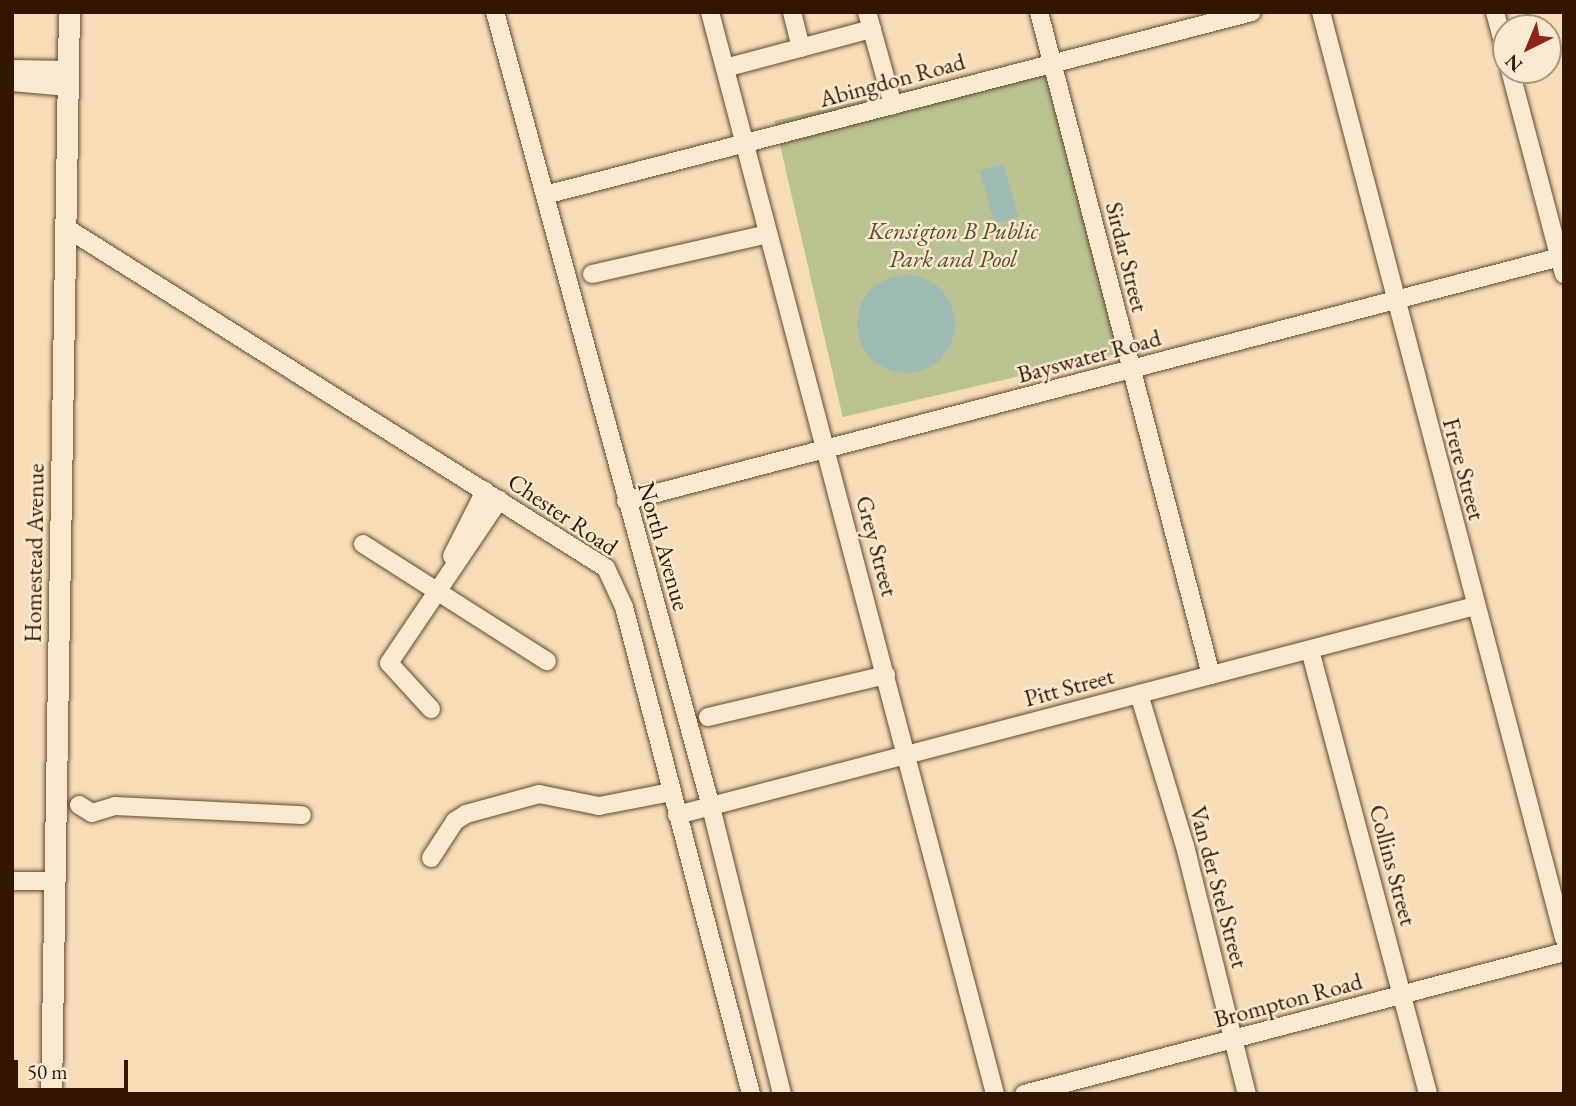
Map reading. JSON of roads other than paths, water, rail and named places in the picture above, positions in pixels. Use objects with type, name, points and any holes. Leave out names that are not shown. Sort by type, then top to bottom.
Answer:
[{"type":"street","name":"Homestead Avenue","points":[[51,1094],[53,881],[57,807],[68,229],[69,12]]},
{"type":"street","name":"North Avenue","points":[[495,12],[711,807],[782,1094]]},
{"type":"street","name":"Grey Street","points":[[710,12],[908,755],[995,1094]]},
{"type":"street","points":[[792,12],[801,48]]},
{"type":"street","name":"Sirdar Street","points":[[1039,12],[1211,675]]},
{"type":"street","name":"Abingdon Road","points":[[545,195],[1252,12]]},
{"type":"street","name":"Frere Street","points":[[1321,12],[1394,300],[1564,938]]},
{"type":"street","points":[[725,68],[801,48],[870,20],[893,105]]},
{"type":"street","points":[[12,69],[68,78]]},
{"type":"street","points":[[12,82],[68,78]]},
{"type":"street","points":[[1514,84],[1562,262]]},
{"type":"street","name":"Chester Road","points":[[68,229],[600,562],[613,578],[751,1094]]},
{"type":"street","points":[[592,274],[768,234]]},
{"type":"street","name":"Bayswater Road","points":[[626,501],[1394,300],[1562,262]]},
{"type":"street","points":[[431,709],[388,663],[438,587],[492,496]]},
{"type":"street","points":[[363,544],[438,587],[547,661]]},
{"type":"street","name":"Pitt Street","points":[[677,816],[1475,606]]},
{"type":"street","name":"Collins Street","points":[[1310,650],[1428,1094]]},
{"type":"street","points":[[708,717],[886,675]]},
{"type":"street","name":"Van der Stel Street","points":[[1139,694],[1185,846],[1247,1094]]},
{"type":"street","points":[[431,858],[455,821],[466,814],[539,794],[599,806],[671,792]]},
{"type":"street","points":[[57,807],[79,805],[92,813],[115,806],[302,815]]},
{"type":"street","points":[[12,881],[53,881]]},
{"type":"street","name":"Brompton Road","points":[[1024,1094],[1234,1041],[1564,952]]},
{"type":"water","points":[[1004,164],[1018,217],[994,224],[980,170]]},
{"type":"water","points":[[906,275],[925,279],[941,289],[951,305],[955,324],[951,343],[941,359],[925,369],[906,373],[887,369],[871,359],[861,343],[857,324],[861,305],[871,289],[887,279]]},
{"type":"park label","name":"Kensigton B Public Park and Pool","points":[[953,245]]}]
